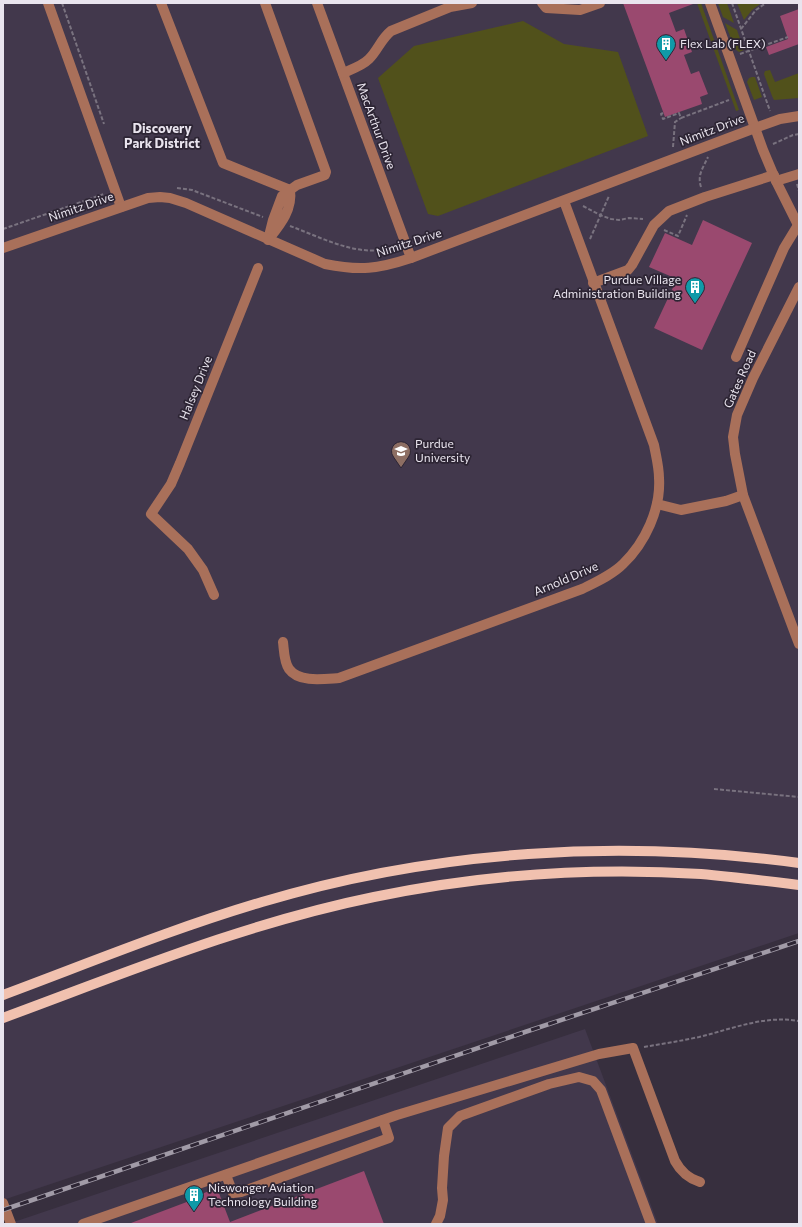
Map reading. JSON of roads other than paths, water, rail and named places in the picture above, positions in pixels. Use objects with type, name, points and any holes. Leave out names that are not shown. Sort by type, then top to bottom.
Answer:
[{"type":"main road","points":[[3,994],[180,929],[263,901],[318,887],[417,867],[525,854],[628,850],[704,853],[756,857],[799,863]]},
{"type":"main road","points":[[3,1018],[219,939],[322,909],[374,897],[419,889],[470,881],[523,876],[626,872],[700,874],[799,885]]},
{"type":"street","points":[[48,3],[121,207]]},
{"type":"street","points":[[162,3],[223,163],[290,190]]},
{"type":"street","points":[[265,3],[326,172],[325,175],[297,185],[290,190]]},
{"type":"street","name":"MacArthur Drive","points":[[317,3],[411,258]]},
{"type":"street","points":[[343,73],[359,66],[370,58],[384,37],[391,31],[450,7],[472,3]]},
{"type":"street","points":[[542,3],[546,8],[580,10],[600,3]]},
{"type":"street","points":[[710,3],[755,128],[775,178],[798,226],[784,248],[736,357]]},
{"type":"street","name":"Nimitz Drive","points":[[3,248],[148,198],[160,197],[170,198],[186,203],[325,264],[349,269],[372,268],[411,258],[755,128],[780,119],[799,116]]},
{"type":"street","points":[[593,283],[628,270],[654,225],[669,211],[705,197],[775,178],[798,179]]},
{"type":"street","points":[[268,240],[285,216],[291,199],[290,190]]},
{"type":"street","name":"Arnold Drive","points":[[283,642],[286,662],[289,670],[299,676],[312,680],[339,678],[582,589],[602,579],[623,564],[636,549],[647,531],[657,504],[660,480],[654,445],[564,201]]},
{"type":"street","name":"Halsey Drive","points":[[214,595],[203,570],[188,549],[150,514],[171,484],[258,268]]},
{"type":"street","name":"Gates Road","points":[[799,287],[753,378],[737,415],[733,437],[743,495],[799,644]]},
{"type":"street","points":[[657,504],[681,510],[726,501],[743,495]]},
{"type":"street","points":[[83,1224],[106,1220],[226,1175],[383,1120],[598,1054],[633,1048],[675,1161],[682,1172],[688,1177],[700,1182]]},
{"type":"street","points":[[436,1224],[440,1216],[443,1200],[442,1188],[444,1156],[448,1128],[460,1116],[549,1084],[579,1077],[593,1081],[601,1090],[651,1224]]},
{"type":"street","points":[[226,1175],[233,1193],[241,1192],[389,1138],[383,1120]]},
{"type":"street","points":[[3,1203],[11,1224]]},
{"type":"railway","points":[[3,1210],[525,1032],[799,941]]},
{"type":"place","name":"Flex Lab (FLEX)","points":[[666,61]]},
{"type":"place","name":"Purdue Village Administration Building","points":[[695,304]]},
{"type":"place","name":"Purdue University","points":[[401,468]]},
{"type":"place","name":"Niswonger Aviation Technology Building","points":[[194,1212]]},
{"type":"district","name":"Discovery Park District","points":[[162,136]]}]
